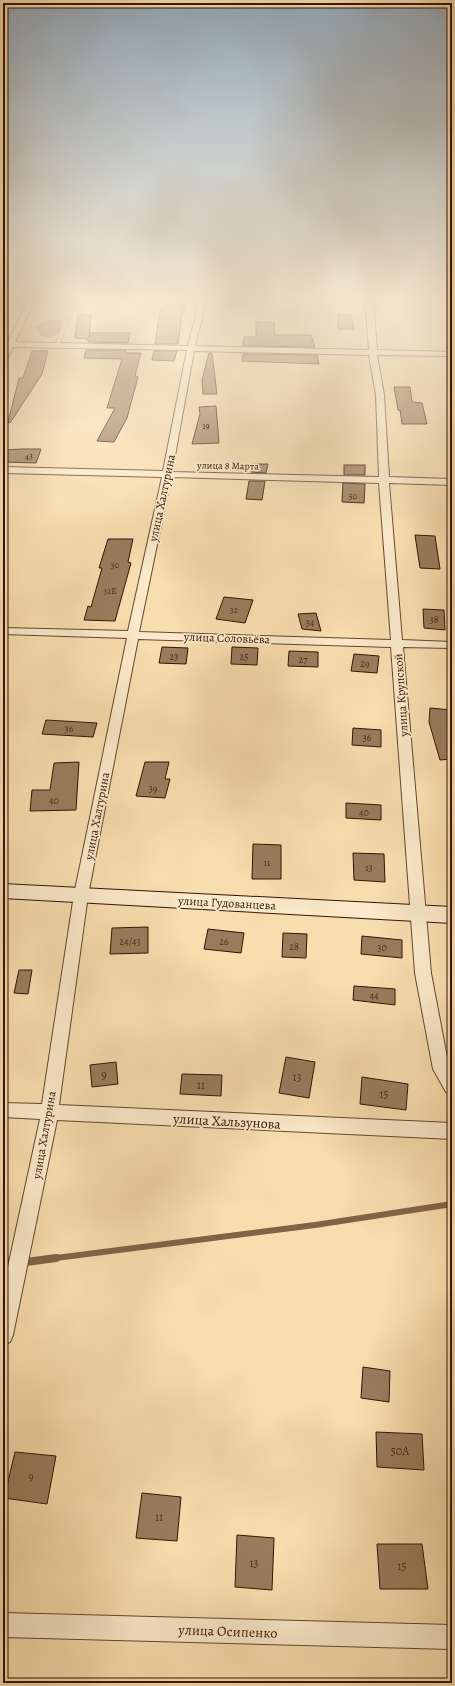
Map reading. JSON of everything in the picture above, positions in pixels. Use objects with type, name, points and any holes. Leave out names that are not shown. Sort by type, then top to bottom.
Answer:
[{"type":"street","name":"улица Халтурина","points":[[3,1335],[46,1136],[81,895],[186,377]]},
{"type":"street","name":"улица Крупской","points":[[377,377],[380,394],[384,480],[423,973],[441,1069],[452,1087]]},
{"type":"street","name":"улица 8 Марта","points":[[3,470],[452,482]]},
{"type":"street","name":"улица Соловьёва","points":[[3,631],[452,645]]},
{"type":"street","name":"улица Гудованцева","points":[[3,891],[452,915]]},
{"type":"street","name":"улица Хальзунова","points":[[3,1110],[452,1131]]},
{"type":"street","name":"улица Осипенко","points":[[3,1625],[452,1637]]},
{"type":"building","points":[[23,377],[40,377],[10,423],[8,422],[19,378]]},
{"type":"building","points":[[117,377],[138,377],[127,418],[114,442],[97,441],[115,408],[107,408]]},
{"type":"building","points":[[203,377],[215,377],[217,394],[203,394]]},
{"type":"building","points":[[394,387],[410,387],[412,402],[422,403],[427,424],[402,424]]},
{"type":"building","points":[[216,406],[219,443],[192,444],[200,414],[199,407]]},
{"type":"building","points":[[41,449],[36,463],[3,462],[3,450]]},
{"type":"building","points":[[252,464],[268,464],[266,473],[251,472]]},
{"type":"building","points":[[344,465],[365,465],[365,475],[344,475]]},
{"type":"building","points":[[249,481],[265,481],[262,500],[246,499]]},
{"type":"building","points":[[343,483],[365,484],[364,503],[342,502]]},
{"type":"building","points":[[415,535],[435,536],[440,569],[420,568]]},
{"type":"building","points":[[108,539],[133,539],[128,562],[131,563],[115,621],[84,620],[88,606],[91,607],[102,568],[99,568]]},
{"type":"building","points":[[224,597],[253,600],[245,623],[216,619]]},
{"type":"building","points":[[423,609],[444,610],[445,630],[424,628]]},
{"type":"building","points":[[316,613],[321,631],[302,629],[298,614]]},
{"type":"building","points":[[162,647],[188,648],[186,664],[159,663]]},
{"type":"building","points":[[232,647],[258,648],[257,665],[231,664]]},
{"type":"building","points":[[289,651],[318,652],[318,667],[288,666]]},
{"type":"building","points":[[354,654],[379,656],[377,673],[351,671]]},
{"type":"building","points":[[430,708],[452,710],[452,759],[440,760],[429,722]]},
{"type":"building","points":[[46,720],[97,723],[93,737],[42,734]]},
{"type":"building","points":[[353,728],[381,730],[381,747],[352,745]]},
{"type":"building","points":[[79,762],[76,810],[30,811],[32,790],[50,790],[54,763]]},
{"type":"building","points":[[145,762],[169,762],[165,779],[170,779],[165,798],[136,796]]},
{"type":"building","points":[[346,803],[381,805],[381,820],[346,818]]},
{"type":"building","points":[[253,844],[281,845],[281,879],[252,879]]},
{"type":"building","points":[[353,853],[384,854],[385,882],[354,880]]},
{"type":"building","points":[[148,927],[148,953],[110,954],[112,928]]},
{"type":"building","points":[[208,929],[244,933],[241,953],[204,949]]},
{"type":"building","points":[[283,933],[307,934],[306,958],[282,957]]},
{"type":"building","points":[[362,936],[402,940],[402,958],[361,954]]},
{"type":"building","points":[[19,970],[32,970],[28,994],[14,993]]},
{"type":"building","points":[[354,986],[395,989],[395,1005],[353,1000]]},
{"type":"building","points":[[286,1057],[315,1062],[309,1098],[279,1093]]},
{"type":"building","points":[[116,1062],[118,1084],[92,1087],[90,1065]]},
{"type":"building","points":[[182,1074],[222,1075],[221,1096],[180,1094]]},
{"type":"building","points":[[362,1077],[408,1084],[406,1110],[360,1104]]},
{"type":"building","points":[[363,1367],[390,1371],[389,1402],[361,1398]]},
{"type":"building","points":[[376,1432],[422,1434],[424,1470],[377,1467]]},
{"type":"building","points":[[15,1452],[56,1456],[47,1504],[4,1498]]},
{"type":"building","points":[[142,1493],[181,1497],[177,1541],[136,1538]]},
{"type":"building","points":[[237,1535],[274,1538],[272,1590],[235,1587]]},
{"type":"building","points":[[377,1544],[422,1544],[428,1589],[380,1589]]},
{"type":"waterway","points":[[48,1259],[315,1225],[452,1204]]},
{"type":"waterway","points":[[3,1262],[19,1263],[56,1258]]}]
